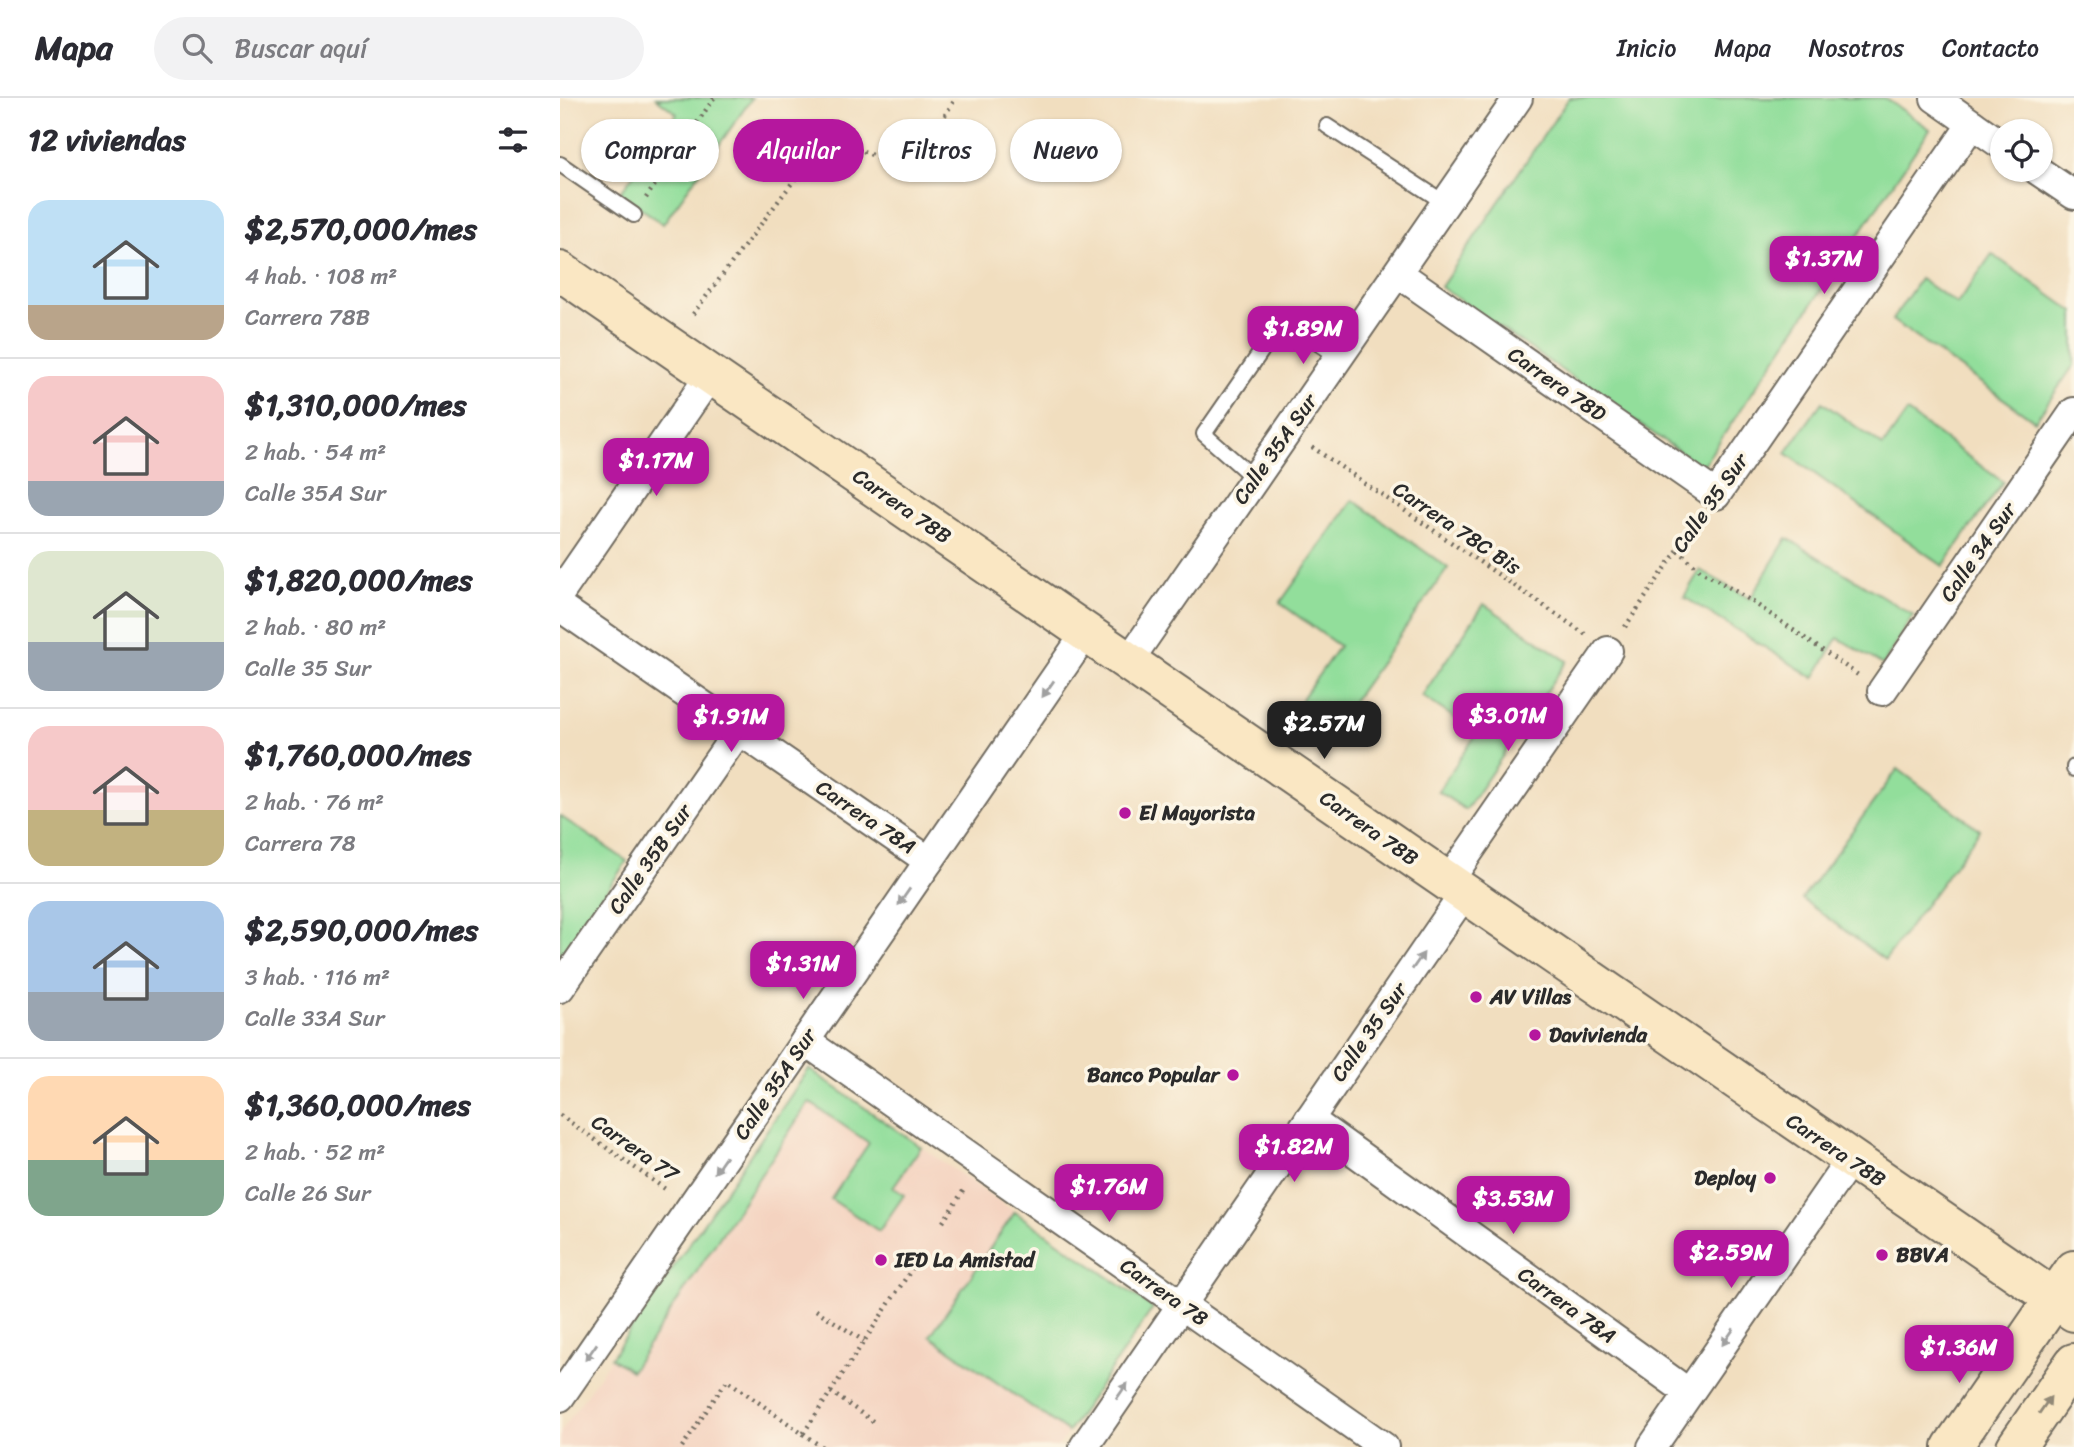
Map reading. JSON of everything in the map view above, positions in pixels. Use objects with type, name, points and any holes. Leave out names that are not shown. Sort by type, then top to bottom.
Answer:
[{"type":"street","name":"Calle 35A Sur","points":[[1128,662],[1518,98]]},
{"type":"street","points":[[1935,98],[1990,137]]},
{"type":"street","name":"Calle 35 Sur","points":[[1716,495],[1972,124]]},
{"type":"street","points":[[2053,180],[2074,195]]},
{"type":"street","name":"Carrera 78B","points":[[560,271],[1850,1160],[2067,1294]]},
{"type":"street","name":"Carrera 78D","points":[[1398,273],[1716,495]]},
{"type":"street","points":[[560,593],[711,374]]},
{"type":"street","name":"Calle 34 Sur","points":[[1882,691],[2074,412]]},
{"type":"street","name":"Carrera 78A","points":[[560,607],[929,861]]},
{"type":"street","name":"Calle 35A Sur","points":[[560,1397],[1086,633]]},
{"type":"street","name":"Calle 35 Sur","points":[[1084,1447],[1309,1119],[1608,651]]},
{"type":"street","name":"Calle 35B Sur","points":[[560,988],[739,730]]},
{"type":"street","name":"Carrera 78","points":[[805,1041],[1379,1446]]},
{"type":"street","name":"Carrera 78A","points":[[1309,1119],[1689,1393]]},
{"type":"street","points":[[1652,1447],[1850,1160]]},
{"type":"street","points":[[1952,1447],[2067,1294]]},
{"type":"street","points":[[2015,1447],[2074,1363]]},
{"type":"lane","points":[[1327,127],[1445,203]]},
{"type":"lane","points":[[560,164],[634,215]]},
{"type":"lane","points":[[1255,479],[1204,435],[1259,354],[1283,320],[1339,357]]},
{"type":"path","points":[[634,215],[714,98]]},
{"type":"path","points":[[693,314],[823,142],[838,139],[898,168],[913,163],[956,98]]},
{"type":"path","name":"Carrera 78C Bis","points":[[1288,431],[1608,651]]},
{"type":"path","name":"Calle 35 Sur","points":[[1608,651],[1716,495]]},
{"type":"path","points":[[1678,550],[1700,570],[1749,600],[1882,691]]},
{"type":"path","name":"Carrera 77","points":[[560,1115],[691,1207]]},
{"type":"path","points":[[943,1222],[970,1181]]},
{"type":"path","points":[[803,1434],[923,1252]]},
{"type":"path","points":[[816,1310],[864,1341]]},
{"type":"path","points":[[682,1447],[727,1380],[822,1447]]},
{"type":"path","points":[[831,1392],[874,1422]]},
{"type":"shaded area","name":"IED La Amistad","points":[[809,1069],[1153,1308],[1058,1447],[560,1447],[560,1433]]},
{"type":"green space","points":[[656,98],[752,98],[737,119],[733,119],[733,125],[719,145],[719,119],[673,119],[677,114]]},
{"type":"green space","points":[[1569,98],[1885,98],[1930,129],[1702,467],[1441,287]]},
{"type":"green space","points":[[628,182],[693,182],[663,224],[620,193]]},
{"type":"green space","points":[[1992,254],[2074,312],[2074,365],[2035,421],[1892,320],[1920,279],[1957,304]]},
{"type":"green space","points":[[1822,402],[1883,446],[1907,412],[2003,482],[1943,566],[1786,453]]},
{"type":"green space","points":[[1353,500],[1448,568],[1334,728],[1299,703],[1339,646],[1280,603]]},
{"type":"green space","points":[[1787,538],[1913,615],[1883,665],[1838,638],[1814,678],[1684,597],[1700,570],[1750,599]]},
{"type":"green space","points":[[1484,604],[1567,661],[1466,810],[1438,791],[1477,733],[1422,696]]},
{"type":"green space","points":[[1898,769],[1980,830],[1885,960],[1802,899]]},
{"type":"green space","points":[[560,816],[627,861],[560,958]]},
{"type":"green space","points":[[809,1069],[921,1147],[893,1187],[904,1195],[879,1231],[831,1199],[869,1143],[809,1102],[631,1371],[611,1358]]},
{"type":"green space","points":[[1015,1212],[1153,1308],[1068,1432],[930,1336]]},
{"type":"place","name":"El Mayorista","points":[[1125,813]]},
{"type":"place","name":"AV Villas","points":[[1476,997]]},
{"type":"place","name":"Davivienda","points":[[1535,1035]]},
{"type":"place","name":"Banco Popular","points":[[1233,1075]]},
{"type":"place","name":"Deploy","points":[[1770,1178]]},
{"type":"place","name":"BBVA","points":[[1882,1255]]},
{"type":"place","name":"IED La Amistad","points":[[881,1260]]}]
